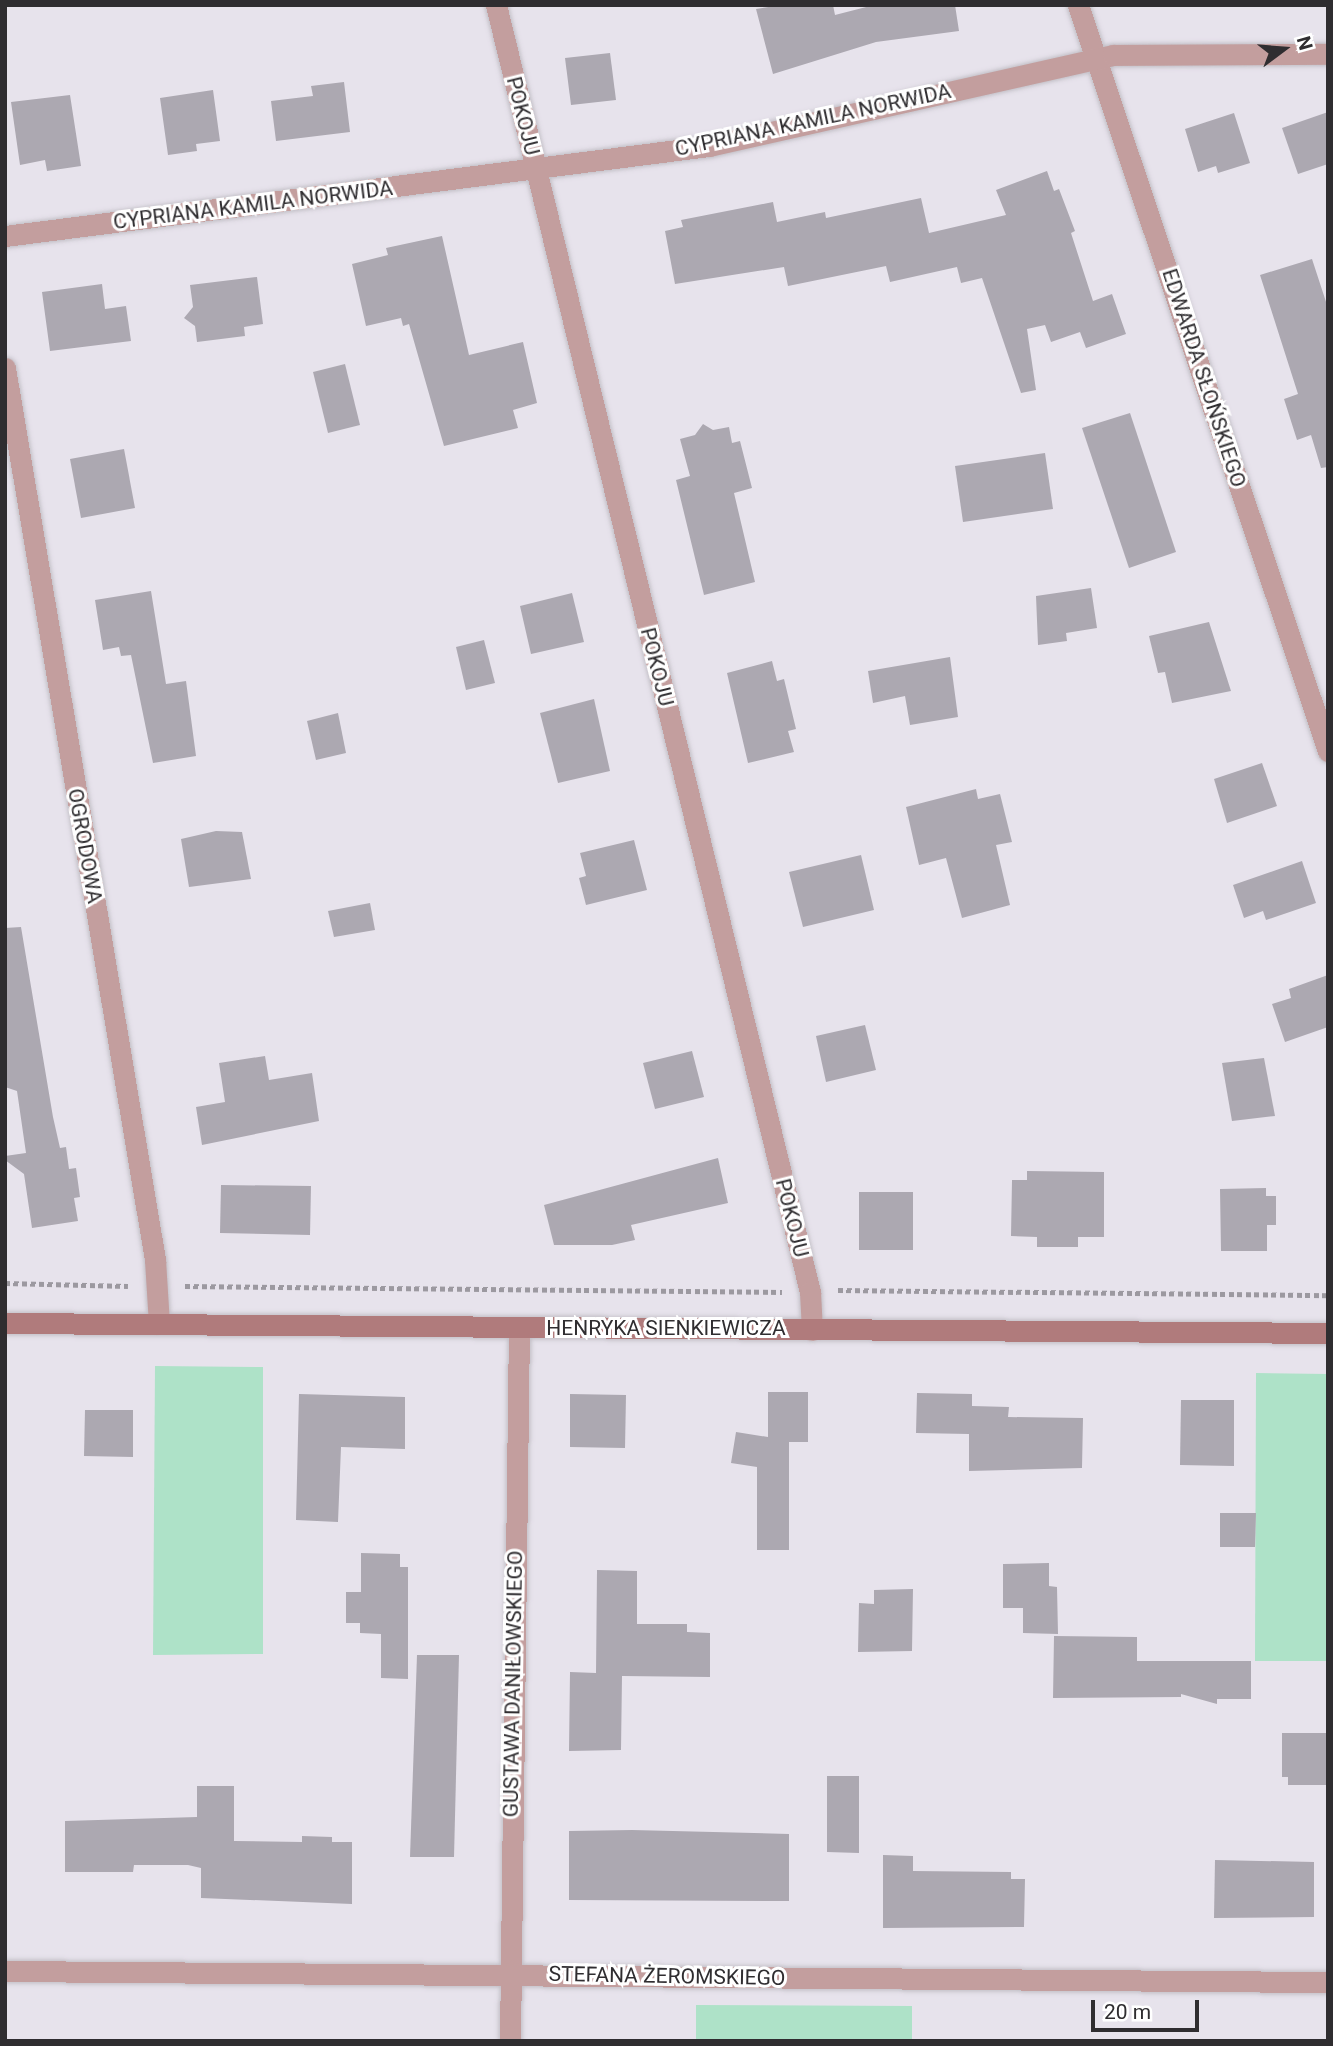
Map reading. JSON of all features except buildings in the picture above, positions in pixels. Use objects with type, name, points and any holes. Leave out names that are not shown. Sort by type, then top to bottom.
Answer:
[{"type":"street","name":"POKOJU","points":[[496,5],[810,1292],[813,1329]]},
{"type":"street","name":"EDWARDA SŁOŃSKIEGO","points":[[1078,5],[1328,751]]},
{"type":"street","name":"CYPRIANA KAMILA NORWIDA","points":[[5,236],[736,141],[1096,58],[1162,52],[1328,54]]},
{"type":"street","name":"OGRODOWA","points":[[5,368],[155,1260],[159,1324]]},
{"type":"street","name":"HENRYKA SIENKIEWICZA","points":[[5,1323],[1328,1333]]},
{"type":"street","name":"GUSTAWA DANIŁOWSKIEGO","points":[[510,2041],[519,1327]]},
{"type":"street","name":"STEFANA ŻEROMSKIEGO","points":[[5,1971],[1328,1982]]},
{"type":"path","points":[[5,1283],[142,1286]]},
{"type":"path","points":[[174,1286],[790,1293]]},
{"type":"path","points":[[830,1292],[854,1288],[1328,1295]]},
{"type":"green space","points":[[155,1366],[263,1367],[263,1654],[153,1655]]},
{"type":"green space","points":[[1256,1373],[1328,1374],[1328,1661],[1255,1661]]},
{"type":"green space","points":[[696,2005],[912,2006],[912,2041],[696,2041]]}]
